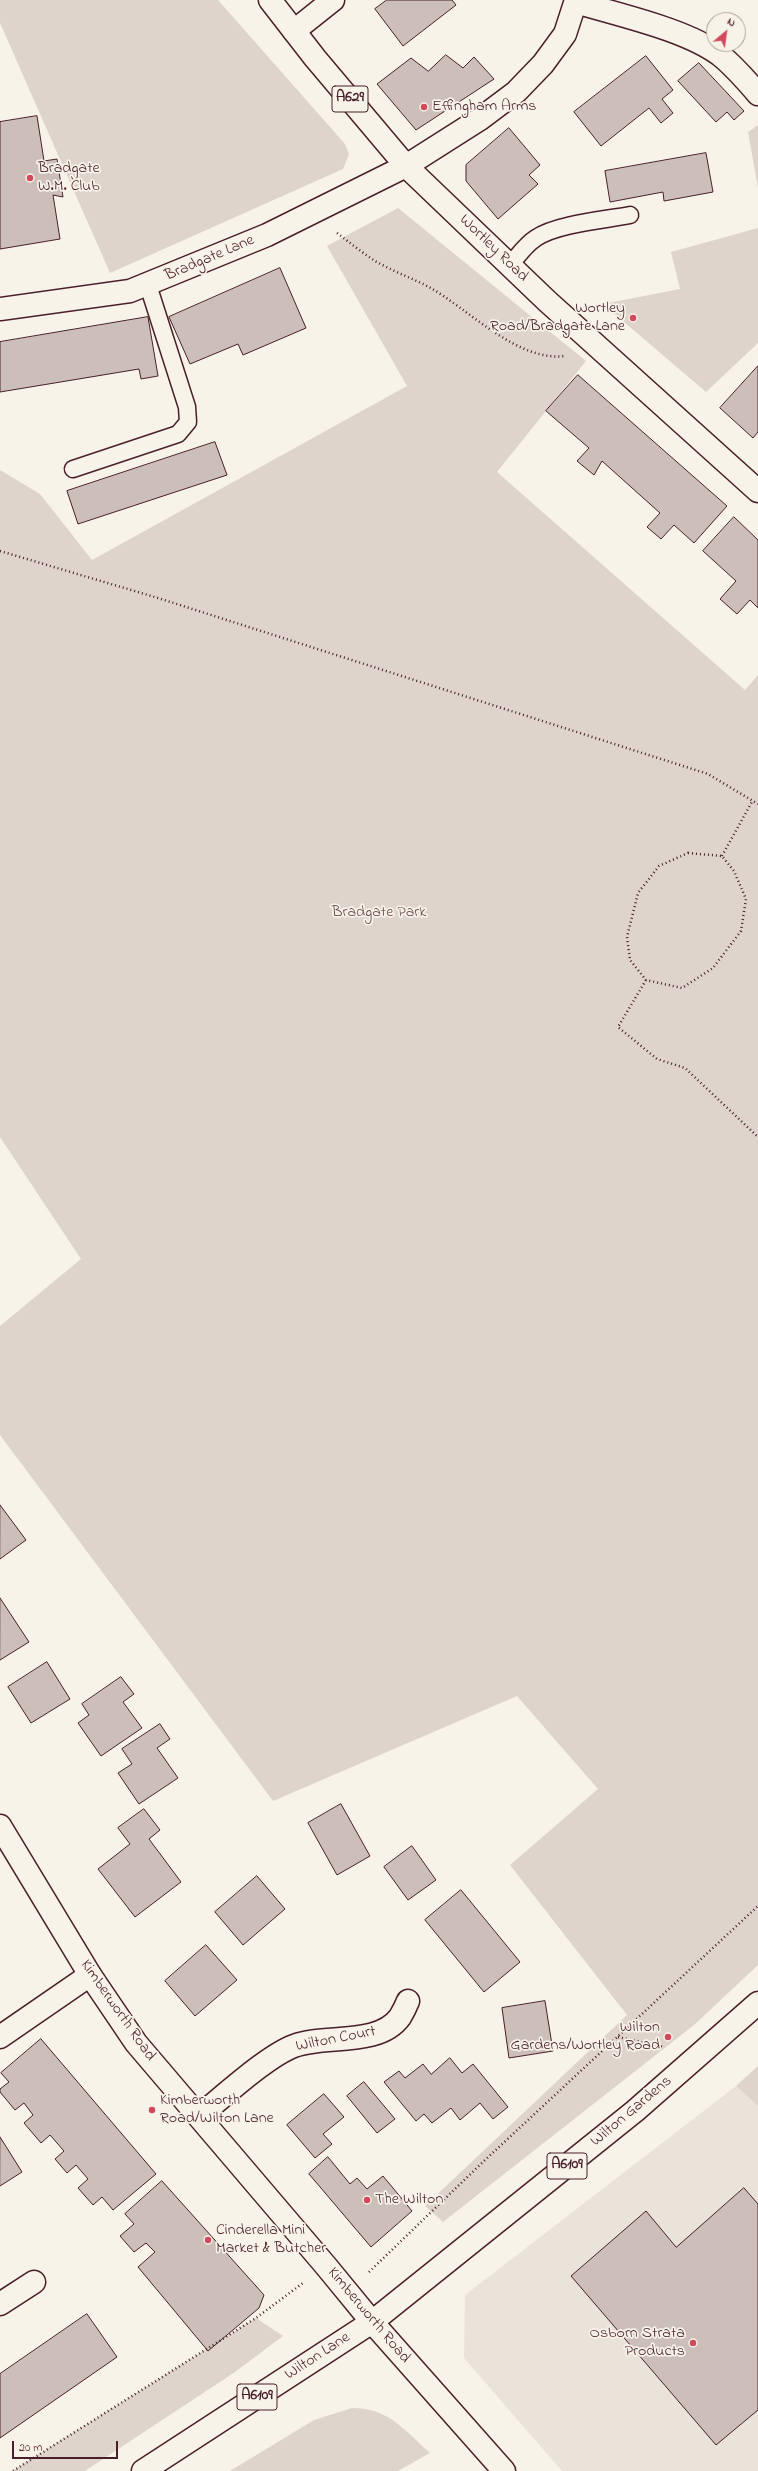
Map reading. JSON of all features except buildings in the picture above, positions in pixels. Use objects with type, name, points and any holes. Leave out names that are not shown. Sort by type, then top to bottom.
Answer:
[{"type":"street","name":"Wortley Road","points":[[270,0],[406,166],[587,338],[758,491]]},
{"type":"street","points":[[294,31],[333,0]]},
{"type":"street","points":[[576,1],[700,43],[719,54],[736,69],[758,94]]},
{"type":"street","name":"Bradgate Lane","points":[[0,309],[83,299],[130,291],[148,285],[311,214],[406,166],[480,119],[516,92],[543,64],[565,34],[576,1]]},
{"type":"street","name":"Kimberworth Road","points":[[0,1826],[90,1975],[136,2043],[349,2292],[372,2322],[504,2471]]},
{"type":"street","points":[[0,2037],[90,1975]]},
{"type":"street","name":"Wilton Court","points":[[199,2116],[272,2059],[294,2046],[316,2040],[361,2037],[386,2029],[400,2018],[408,2001]]},
{"type":"street","name":"Wilton Gardens","points":[[372,2322],[635,2111],[758,2003]]},
{"type":"street","points":[[0,2304],[34,2282]]},
{"type":"street","name":"Wilton Lane","points":[[143,2471],[372,2322]]},
{"type":"lane","points":[[510,265],[536,238],[551,230],[630,215]]},
{"type":"lane","points":[[73,469],[178,434],[188,422],[187,407],[148,285]]},
{"type":"path","points":[[311,214],[372,259],[429,287],[495,332],[527,350],[554,358],[568,356],[587,338]]},
{"type":"path","points":[[0,551],[158,598],[708,774],[758,804]]},
{"type":"path","points":[[722,856],[753,800]]},
{"type":"path","points":[[688,853],[722,856],[734,871],[746,898],[741,931],[712,968],[682,988],[646,980],[630,960],[627,937],[638,893],[659,866],[688,853]]},
{"type":"path","points":[[646,980],[618,1027],[657,1059],[685,1068],[758,1137]]},
{"type":"path","points":[[349,2292],[617,2037],[758,1906]]},
{"type":"path","points":[[617,2037],[700,2054]]},
{"type":"path","points":[[13,2471],[256,2318],[326,2266]]},
{"type":"shaded area","points":[[736,2086],[758,2106],[758,2471],[562,2471],[464,2358],[465,2295]]},
{"type":"green space","points":[[0,0],[218,0],[345,144],[349,154],[343,169],[110,273],[0,23]]},
{"type":"green space","points":[[758,125],[758,188],[748,132]]},
{"type":"green space","name":"Bradgate Park","points":[[398,208],[586,361],[497,472],[745,690],[758,675],[758,1965],[694,2025],[443,2222],[425,2206],[627,2015],[510,1865],[598,1789],[517,1696],[273,1801],[0,1435],[0,1326],[81,1259],[0,1137],[0,470],[40,494],[92,560],[407,386],[327,246]]},
{"type":"green space","points":[[758,228],[758,343],[706,392],[603,304],[680,289],[671,252]]},
{"type":"green space","points":[[758,2066],[758,2106],[736,2086]]},
{"type":"green space","points":[[256,2318],[283,2336],[235,2372],[85,2471],[12,2471]]},
{"type":"green space","points":[[352,2408],[365,2409],[386,2416],[404,2429],[430,2453],[398,2471],[230,2471],[314,2420]]},
{"type":"place","name":"Effingham Arms","points":[[424,107]]},
{"type":"place","name":"Bradgate W.M. Club","points":[[30,178]]},
{"type":"place","name":"Wortley Road/Bradgate Lane","points":[[633,318]]},
{"type":"place","name":"Wilton Gardens/Wortley Road","points":[[668,2037]]},
{"type":"place","name":"Kimberworth Road/Wilton Lane","points":[[152,2110]]},
{"type":"place","name":"The Wilton","points":[[367,2200]]},
{"type":"place","name":"Cinderella Mini Market & Butcher","points":[[208,2240]]},
{"type":"place","name":"Osborn Strata Products","points":[[693,2343]]}]
